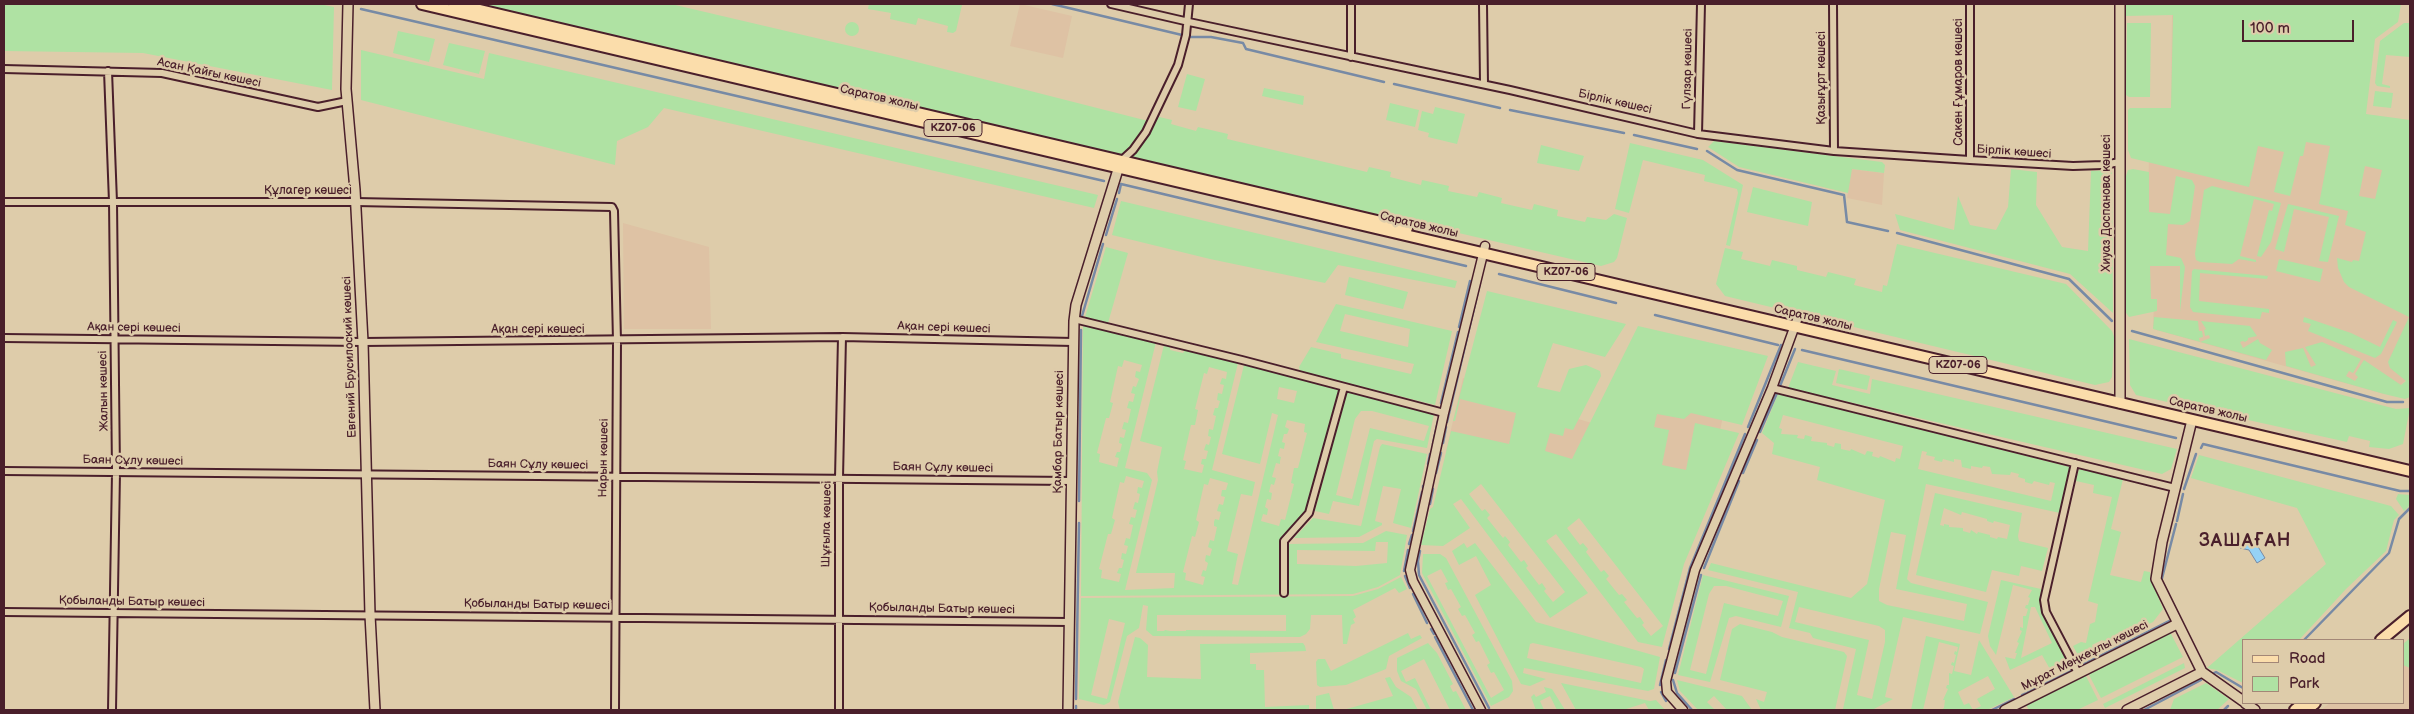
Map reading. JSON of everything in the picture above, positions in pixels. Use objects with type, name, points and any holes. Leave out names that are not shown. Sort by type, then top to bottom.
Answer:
[{"type":"main road","name":"Евгений Брусилоский көшесі","points":[[348,4],[347,101],[356,202],[375,710]]},
{"type":"main road","name":"Саратов жолы","points":[[422,4],[1120,164]]},
{"type":"main road","name":"Саратов жолы","points":[[454,4],[1485,250],[2120,399],[2410,464]]},
{"type":"main road","name":"Хиуаз Доспанова көшесі","points":[[2120,4],[2120,399]]},
{"type":"main road","name":"Қамбар Батыр көшесі","points":[[1068,710],[1074,319],[1120,164]]},
{"type":"main road","name":"Саратов жолы","points":[[2120,399],[2192,420],[2410,471]]},
{"type":"main road","points":[[2192,420],[2156,573],[2158,585],[2202,672],[2242,701]]},
{"type":"main road","points":[[2382,639],[2410,616]]},
{"type":"main road","name":"Мұрат Мөңкеұлы көшесі","points":[[2005,710],[2177,624]]},
{"type":"main road","points":[[2392,639],[2410,624]]},
{"type":"main road","points":[[2127,710],[2202,672]]},
{"type":"street","name":"Бірлік көшесі","points":[[1111,4],[1484,84],[1698,134],[1834,151],[2080,166],[2120,162]]},
{"type":"street","points":[[1120,164],[1141,140],[1152,122],[1178,65],[1188,22],[1189,4]]},
{"type":"street","points":[[1350,4],[1351,57]]},
{"type":"street","points":[[1483,4],[1484,84]]},
{"type":"street","name":"Гүлзар көшесі","points":[[1698,134],[1701,4]]},
{"type":"street","name":"Қазығұрт көшесі","points":[[1833,4],[1834,151]]},
{"type":"street","name":"Сакен Ғұмаров көшесі","points":[[1970,4],[1970,160]]},
{"type":"street","name":"Асан Қайғы көшесі","points":[[4,69],[162,73],[318,107],[347,101]]},
{"type":"street","name":"Жалын көшесі","points":[[108,71],[113,202],[116,472],[112,710]]},
{"type":"street","name":"Құлагер көшесі","points":[[4,202],[356,202],[612,207]]},
{"type":"street","name":"Нарын көшесі","points":[[612,207],[614,211],[617,341],[614,617],[615,710]]},
{"type":"street","points":[[1481,710],[1411,574],[1411,563],[1444,413],[1485,250]]},
{"type":"street","points":[[1074,319],[1444,413]]},
{"type":"street","points":[[1683,710],[1667,692],[1666,681],[1696,570],[1772,388],[1796,323]]},
{"type":"street","name":"Ақан сері көшесі","points":[[4,338],[362,342],[617,341],[842,337],[1073,342]]},
{"type":"street","name":"Шұғыла көшесі","points":[[838,710],[842,337]]},
{"type":"street","points":[[1284,593],[1284,541],[1309,514],[1344,387]]},
{"type":"street","points":[[1772,388],[2175,488]]},
{"type":"street","points":[[2074,463],[2044,600],[2046,612],[2078,674]]},
{"type":"street","name":"Баян Сұлу көшесі","points":[[4,471],[1072,481]]},
{"type":"street","name":"Қобыланды Батыр көшесі","points":[[4,612],[1070,622]]},
{"type":"shaded area","points":[[1020,4],[1072,16],[1063,58],[1010,46]]},
{"type":"shaded area","points":[[2252,4],[2238,127],[2410,146],[2410,376],[2401,385],[2384,394],[2153,329],[2154,302],[2146,301],[2150,108],[2171,108],[2172,15]]},
{"type":"shaded area","points":[[1851,169],[1884,173],[1882,205],[1847,198]]},
{"type":"shaded area","points":[[623,223],[709,247],[711,329],[624,329]]},
{"type":"shaded area","points":[[1463,378],[1531,405],[1595,424],[1575,478],[1446,451]]},
{"type":"shaded area","points":[[1647,391],[1725,407],[1709,483],[1629,467]]},
{"type":"shaded area","points":[[2410,638],[2410,710],[2321,710],[2329,704],[2404,704],[2404,643]]},
{"type":"green space","points":[[4,4],[319,4],[334,7],[332,90],[143,53],[4,51]]},
{"type":"green space","points":[[471,4],[671,4],[897,57],[1152,122],[1155,116],[1172,120],[1171,124],[1196,131],[1198,127],[1228,134],[1227,139],[1367,172],[1369,167],[1391,172],[1390,177],[1421,185],[1422,180],[1449,186],[1448,191],[1477,197],[1479,192],[1502,198],[1501,203],[1532,210],[1534,204],[1558,210],[1557,216],[1585,222],[1587,217],[1606,220],[1614,214],[1627,218],[1617,258],[1614,262],[1601,266]]},
{"type":"green space","points":[[869,4],[962,5],[956,31],[953,33],[947,32],[948,26],[918,18],[916,25],[890,19],[891,13],[868,9]]},
{"type":"green space","points":[[2124,4],[2401,4],[2398,22],[2375,39],[2366,114],[2410,120],[2410,397],[2405,399],[2384,394],[2286,366],[2285,352],[2303,348],[2311,367],[2316,365],[2305,347],[2322,342],[2361,359],[2353,373],[2349,371],[2346,376],[2355,381],[2358,377],[2355,374],[2364,360],[2401,385],[2406,381],[2390,368],[2388,362],[2409,317],[2349,287],[2344,282],[2338,268],[2337,258],[2352,262],[2353,260],[2359,261],[2366,232],[2345,225],[2348,211],[2319,204],[2330,146],[2306,142],[2303,156],[2300,156],[2290,196],[2274,192],[2284,152],[2258,146],[2249,187],[2131,158],[2128,150],[2128,110],[2130,108],[2171,108],[2173,15],[2125,16]],"holes":[[[2365,166],[2382,170],[2375,199],[2359,196]]]},
{"type":"green space","points":[[849,22],[855,22],[859,29],[855,36],[849,36],[845,32],[845,26]]},
{"type":"green space","points":[[2127,23],[2151,23],[2150,97],[2129,97],[2126,95]]},
{"type":"green space","points":[[2404,23],[2410,23],[2410,57],[2386,55],[2382,84],[2390,86],[2390,88],[2377,86],[2375,83],[2380,41]]},
{"type":"green space","points":[[398,31],[435,39],[429,62],[393,53]]},
{"type":"green space","points":[[449,43],[485,51],[479,74],[443,65]]},
{"type":"green space","points":[[361,50],[484,79],[489,53],[1098,195],[1094,208],[664,108],[648,127],[617,141],[615,165],[361,100]]},
{"type":"green space","points":[[1187,74],[1205,79],[1196,111],[1178,107]]},
{"type":"green space","points":[[1264,88],[1304,96],[1303,105],[1262,96]]},
{"type":"green space","points":[[2375,91],[2393,93],[2391,108],[2373,106]]},
{"type":"green space","points":[[1390,103],[1419,110],[1415,127],[1386,120]]},
{"type":"green space","points":[[1435,107],[1465,114],[1457,144],[1428,137],[1429,133],[1418,130],[1422,111],[1433,114]]},
{"type":"green space","points":[[1714,141],[1882,162],[1885,165],[1884,173],[1852,169],[1848,193],[1739,167],[1708,147]]},
{"type":"green space","points":[[1630,143],[1703,160],[1743,185],[1730,246],[1726,245],[1738,193],[1737,189],[1704,181],[1705,175],[1643,160],[1629,213],[1615,209]]},
{"type":"green space","points":[[1541,145],[1584,156],[1579,171],[1537,163]]},
{"type":"green space","points":[[2011,169],[2037,172],[2036,205],[2062,247],[2088,251],[2091,171],[2112,170],[2113,313],[2070,274],[1900,230],[1895,214],[1954,230],[1958,196],[1970,225],[1996,230],[2008,207]]},
{"type":"green space","points":[[2128,170],[2149,172],[2149,212],[2170,214],[2176,176],[2192,180],[2195,186],[2190,221],[2183,225],[2168,224],[2166,255],[2181,258],[2185,267],[2180,312],[2180,266],[2150,266],[2151,299],[2157,299],[2157,311],[2129,317],[2124,310],[2126,176]]},
{"type":"green space","points":[[2212,186],[2281,203],[2271,242],[2261,257],[2257,256],[2269,210],[2272,211],[2274,204],[2254,199],[2240,256],[2256,260],[2256,262],[2239,259],[2232,264],[2200,262],[2196,260],[2195,254],[2204,190]]},
{"type":"green space","points":[[1753,187],[1812,202],[1808,226],[1747,212]]},
{"type":"green space","points":[[1121,201],[1457,281],[1455,288],[1338,265],[1325,283],[1210,259],[1112,235]]},
{"type":"green space","points":[[2288,204],[2339,216],[2328,262],[2319,261],[2329,217],[2294,209],[2284,252],[2275,249]]},
{"type":"green space","points":[[1897,244],[2066,284],[2112,331],[2114,337],[2112,377],[2109,382],[2095,385],[1725,296],[1716,284],[1725,248],[1743,252],[1741,259],[1770,266],[1772,260],[1797,266],[1797,270],[1826,277],[1828,272],[1856,279],[1854,285],[1882,292],[1883,285],[1887,286]]},
{"type":"green space","points":[[1106,247],[1128,253],[1108,323],[1085,317]]},
{"type":"green space","points":[[2279,259],[2323,269],[2320,282],[2276,271]]},
{"type":"green space","points":[[2194,269],[2268,276],[2267,279],[2200,273],[2199,301],[2269,309],[2269,313],[2262,312],[2260,319],[2193,312],[2190,307],[2192,271]]},
{"type":"green space","points":[[1349,277],[1408,292],[1403,309],[1345,295]]},
{"type":"green space","points":[[1487,291],[1626,324],[1605,357],[1553,343],[1537,387],[1560,392],[1569,369],[1586,365],[1600,371],[1601,376],[1573,430],[1565,428],[1563,436],[1550,433],[1545,451],[1572,459],[1638,326],[1768,356],[1742,425],[1691,413],[1684,419],[1657,414],[1654,427],[1669,430],[1662,465],[1686,470],[1695,423],[1739,433],[1684,564],[1662,647],[1638,642],[1556,534],[1546,541],[1588,593],[1550,618],[1461,499],[1453,504],[1470,528],[1443,546],[1421,545],[1430,509],[1433,507],[1451,431],[1509,444],[1516,413],[1460,399],[1455,421],[1453,421]],"holes":[[[1481,484],[1565,592],[1553,602],[1544,591],[1546,589],[1542,583],[1539,585],[1526,568],[1528,566],[1524,560],[1521,562],[1508,545],[1510,542],[1505,536],[1503,538],[1487,518],[1490,515],[1485,509],[1482,511],[1469,494]],[[1579,518],[1663,626],[1651,636],[1642,625],[1644,623],[1640,617],[1637,618],[1624,602],[1627,600],[1622,594],[1619,595],[1606,579],[1609,576],[1604,570],[1601,572],[1586,552],[1588,549],[1583,543],[1580,545],[1567,528]]]},
{"type":"green space","points":[[1336,304],[1452,331],[1435,405],[1300,371],[1299,367],[1311,347],[1341,354],[1341,358],[1411,374],[1414,364],[1316,342]],"holes":[[[1345,314],[1410,329],[1408,347],[1340,331]]]},
{"type":"green space","points":[[2154,317],[2198,321],[2199,331],[2202,331],[2203,337],[2199,338],[2200,342],[2153,329]]},
{"type":"green space","points":[[2304,317],[2351,333],[2380,347],[2393,320],[2397,322],[2381,354],[2375,358],[2308,331],[2311,324],[2303,322]]},
{"type":"green space","points":[[2201,321],[2250,326],[2257,336],[2248,338],[2245,342],[2240,342],[2243,348],[2258,339],[2260,343],[2272,350],[2266,360],[2200,342],[2210,338],[2209,335],[2205,336],[2204,330],[2206,329]]},
{"type":"green space","points":[[1083,326],[1156,342],[1125,468],[1147,473],[1152,480],[1125,590],[1174,588],[1175,573],[1136,573],[1158,480],[1157,472],[1162,447],[1140,441],[1164,345],[1170,347],[1170,350],[1183,353],[1185,350],[1238,363],[1212,470],[1255,482],[1252,496],[1241,494],[1227,551],[1238,554],[1232,584],[1238,585],[1278,415],[1272,413],[1260,464],[1222,454],[1244,365],[1339,390],[1306,511],[1281,538],[1281,590],[1288,590],[1288,544],[1363,543],[1386,531],[1407,535],[1400,575],[1378,587],[1353,594],[1081,596]],"holes":[[[1124,360],[1142,365],[1140,372],[1136,371],[1135,377],[1139,379],[1136,387],[1133,386],[1131,393],[1135,394],[1133,402],[1129,401],[1127,408],[1131,409],[1128,423],[1124,422],[1122,429],[1126,430],[1124,438],[1120,437],[1119,443],[1122,444],[1120,452],[1117,452],[1115,457],[1119,458],[1117,467],[1099,462],[1100,454],[1097,453],[1106,418],[1109,418],[1113,403],[1110,402],[1118,366],[1122,367]],[[1209,367],[1227,372],[1226,379],[1222,378],[1220,384],[1224,385],[1222,394],[1218,393],[1217,400],[1220,401],[1213,415],[1216,416],[1213,430],[1209,429],[1208,436],[1211,437],[1209,445],[1206,444],[1204,450],[1208,451],[1206,459],[1202,459],[1201,464],[1204,465],[1202,473],[1184,469],[1186,461],[1183,460],[1191,425],[1195,425],[1198,410],[1195,409],[1204,373],[1207,374]],[[1279,387],[1297,391],[1294,403],[1277,399]],[[1287,420],[1305,424],[1304,432],[1307,433],[1298,468],[1294,468],[1291,483],[1294,484],[1285,520],[1281,519],[1279,526],[1261,521],[1263,514],[1267,515],[1268,509],[1265,507],[1267,499],[1271,500],[1272,493],[1269,492],[1271,484],[1274,485],[1276,478],[1272,477],[1276,463],[1280,464],[1281,457],[1278,456],[1280,448],[1284,449],[1285,443],[1282,442],[1284,434],[1287,434],[1289,429],[1285,427]],[[1126,476],[1144,481],[1142,488],[1138,487],[1137,493],[1140,494],[1138,503],[1135,502],[1133,509],[1137,510],[1135,518],[1131,517],[1129,524],[1133,525],[1130,539],[1126,538],[1124,545],[1128,546],[1126,554],[1122,553],[1121,559],[1124,560],[1122,568],[1119,568],[1117,573],[1121,574],[1119,582],[1101,578],[1102,570],[1099,569],[1108,534],[1111,534],[1115,520],[1112,518],[1120,482],[1124,483]],[[1210,478],[1228,483],[1226,490],[1222,490],[1221,496],[1225,497],[1223,505],[1219,504],[1217,511],[1221,512],[1219,520],[1215,519],[1214,522],[1214,526],[1217,527],[1214,541],[1210,540],[1208,547],[1212,549],[1210,556],[1206,555],[1205,561],[1208,563],[1206,571],[1203,570],[1201,576],[1205,577],[1203,585],[1185,580],[1186,573],[1183,572],[1192,536],[1195,537],[1199,522],[1196,520],[1204,484],[1208,485]],[[1376,542],[1388,542],[1387,563],[1356,566],[1297,564],[1297,550],[1375,551]]]},
{"type":"green space","points":[[2129,339],[2396,409],[2410,408],[2403,444],[2389,449],[2369,447],[2370,441],[2349,436],[2347,442],[2136,395],[2130,385]]},
{"type":"green space","points":[[1798,362],[1836,371],[1832,385],[1870,394],[1872,379],[2177,449],[2171,469],[2162,474],[1788,388]]},
{"type":"green space","points":[[1839,369],[1870,376],[1867,390],[1836,383]]},
{"type":"green space","points":[[1347,392],[1434,414],[1427,448],[1377,439],[1374,441],[1359,506],[1333,501],[1329,514],[1315,511]],"holes":[[[1361,411],[1372,411],[1429,426],[1424,441],[1370,428],[1352,499],[1336,495],[1355,419]]]},
{"type":"green space","points":[[1778,394],[2070,467],[2060,513],[1926,484],[1907,579],[1911,583],[1988,602],[1980,634],[1903,617],[1885,697],[1893,699],[1872,710],[1843,709],[1856,649],[1813,638],[1810,633],[1789,628],[1798,592],[1708,570],[1711,563],[1851,598],[1867,584],[1885,500],[1817,480],[1820,467],[1772,454],[1774,443],[1762,433]],"holes":[[[1783,415],[1903,446],[1900,459],[1896,458],[1895,462],[1880,456],[1879,458],[1872,456],[1873,452],[1867,451],[1865,455],[1851,449],[1850,451],[1841,449],[1841,444],[1835,443],[1834,447],[1827,445],[1827,443],[1811,441],[1812,437],[1805,435],[1804,439],[1797,438],[1798,435],[1781,434],[1782,429],[1779,428]],[[1922,451],[1927,452],[1926,455],[1935,457],[1934,460],[1942,462],[1943,459],[1954,462],[1954,459],[1961,460],[1962,467],[1971,469],[1971,466],[1982,468],[1983,466],[1990,467],[1992,474],[2010,475],[2011,472],[2019,474],[2018,477],[2032,484],[2034,481],[2049,485],[2050,482],[2055,483],[2051,501],[1918,469]],[[1891,532],[1906,535],[1896,589],[1967,604],[1964,621],[1887,605],[1879,601],[1879,589]],[[1799,607],[1879,626],[1885,630],[1885,642],[1872,699],[1857,695],[1869,640],[1795,622]]]},
{"type":"green space","points":[[1382,444],[1427,454],[1411,528],[1393,523],[1401,489],[1383,486],[1375,521],[1382,523],[1382,525],[1359,537],[1294,538],[1313,518],[1361,526]]},
{"type":"green space","points":[[2199,455],[2391,506],[2399,515],[2394,520],[2386,551],[2346,589],[2300,639],[2242,639],[2242,682],[2217,670],[2207,668],[2326,564],[2297,508],[2191,478]]},
{"type":"green space","points":[[2079,469],[2123,479],[2111,529],[2121,532],[2110,575],[2141,582],[2144,571],[2150,572],[2163,609],[2153,622],[2105,646],[2102,640],[2092,645],[2095,651],[2080,659],[2073,646],[2081,642],[2086,643],[2090,624],[2095,622],[2098,604],[2088,601],[2112,497],[2093,493],[2094,485],[2076,481]]},
{"type":"green space","points":[[1935,493],[2022,513],[2018,536],[2019,541],[2048,548],[2042,571],[2021,566],[2019,576],[1992,570],[1986,592],[1916,575]],"holes":[[[1944,508],[1961,515],[1962,512],[1987,519],[1987,521],[1993,523],[1994,521],[2010,525],[2007,539],[1998,537],[1997,539],[1990,537],[1990,535],[1978,532],[1977,534],[1971,530],[1970,533],[1963,531],[1963,528],[1949,527],[1949,525],[1944,524],[1944,526],[1940,525]]]},
{"type":"green space","points":[[2398,494],[2410,495],[2410,505],[2404,511],[2396,499]]},
{"type":"green space","points":[[1464,543],[1467,548],[1475,543],[1536,622],[1660,657],[1654,689],[1648,691],[1524,668],[1523,673],[1546,679],[1530,686],[1521,684],[1475,595],[1491,585],[1476,556],[1459,565],[1452,551]],"holes":[[[1533,643],[1644,669],[1641,683],[1527,658],[1530,644]]]},
{"type":"green space","points":[[1423,554],[1440,554],[1446,558],[1512,681],[1513,691],[1509,697],[1491,706],[1422,573]],"holes":[[[1441,569],[1448,582],[1445,583],[1448,590],[1451,589],[1461,607],[1458,609],[1462,616],[1465,615],[1475,633],[1472,635],[1476,642],[1479,641],[1490,663],[1487,665],[1491,673],[1494,672],[1504,690],[1491,698],[1427,576]]]},
{"type":"green space","points":[[1703,575],[1789,596],[1781,627],[1736,616],[1729,618],[1710,682],[1678,675]],"holes":[[[1714,586],[1726,586],[1783,601],[1778,616],[1724,603],[1706,674],[1690,670],[1709,594]]]},
{"type":"green space","points":[[1401,577],[1407,589],[1399,593],[1395,588],[1353,610],[1356,617],[1353,619],[1355,623],[1351,625],[1347,644],[1343,644],[1342,615],[1311,615],[1310,629],[1300,637],[1153,636],[1146,630],[1148,606],[1143,605],[1139,628],[1127,636],[1110,702],[1104,705],[1079,699],[1081,598],[1353,596],[1378,589]],"holes":[[[1157,615],[1286,615],[1286,631],[1157,631]],[[1109,619],[1125,623],[1107,699],[1091,695]]]},
{"type":"green space","points":[[2001,580],[2041,589],[2040,604],[2068,662],[2051,671],[2042,655],[2010,670],[2005,657],[2015,659],[2019,643],[2017,642],[2022,631],[2020,627],[2023,628],[2023,616],[2026,616],[2028,609],[2025,608],[2028,605],[2030,598],[2028,597],[2032,590],[2013,585],[1996,655],[1990,646],[1988,636]],"holes":[[[2031,607],[2035,607],[2052,643],[2021,658]]]},
{"type":"green space","points":[[1740,624],[1772,632],[1782,637],[1844,652],[1847,656],[1835,710],[1761,710],[1756,699],[1764,702],[1767,692],[1720,680],[1732,629]]},
{"type":"green space","points":[[2170,632],[2183,657],[2101,698],[2088,673]]},
{"type":"green space","points":[[1408,633],[1411,639],[1420,635],[1422,638],[1389,656],[1386,669],[1346,685],[1320,687],[1317,685],[1316,662],[1318,659],[1325,659],[1331,671]]},
{"type":"green space","points":[[1926,636],[1960,644],[1954,671],[1971,675],[1979,640],[2014,697],[1987,710],[1973,710],[1941,710],[1944,708],[1945,700],[1943,700],[1948,689],[1946,688],[1947,685],[1949,685],[1949,673],[1952,674],[1954,666],[1951,665],[1952,662],[1954,663],[1956,655],[1954,654],[1955,651],[1957,652],[1958,647],[1939,642],[1923,710],[1911,710]],"holes":[[[1988,676],[1995,689],[1977,699],[1981,706],[1973,710],[1969,703],[1964,705],[1958,692]]]},
{"type":"green space","points":[[1135,637],[1140,638],[1148,645],[1147,677],[1201,679],[1200,644],[1303,643],[1306,651],[1250,653],[1250,664],[1256,664],[1256,670],[1264,670],[1265,707],[1309,705],[1309,710],[1120,710],[1118,702]]},
{"type":"green space","points":[[2410,638],[2410,668],[2404,665],[2404,643]]},
{"type":"green space","points":[[1428,643],[1437,653],[1453,684],[1450,686],[1453,692],[1456,691],[1466,710],[1450,710],[1424,659],[1401,671],[1406,682],[1415,678],[1431,710],[1427,710],[1416,689],[1401,681],[1397,671],[1397,658]]},
{"type":"green space","points":[[2184,663],[2185,668],[2105,708],[2103,704]]},
{"type":"green space","points":[[2085,674],[2098,700],[2077,710],[2029,710],[2026,705]]},
{"type":"green space","points":[[1390,677],[1396,687],[1411,697],[1418,710],[1343,710],[1393,696],[1385,678]]},
{"type":"green space","points":[[1677,680],[1742,696],[1752,710],[1727,710],[1714,696],[1707,702],[1715,710],[1698,710],[1680,691]]},
{"type":"green space","points":[[1561,683],[1650,701],[1656,700],[1665,710],[1649,710],[1645,703],[1623,710],[1576,710]]},
{"type":"green space","points":[[2206,683],[2229,699],[2217,710],[2170,710],[2174,699]]},
{"type":"green space","points":[[1544,687],[1552,689],[1565,710],[1557,710],[1550,696],[1540,701],[1544,710],[1536,710],[1531,697],[1534,694],[1536,697],[1546,692]]},
{"type":"green space","points":[[1329,693],[1334,710],[1316,710],[1316,696]]},
{"type":"water","points":[[2242,541],[2257,545],[2265,558],[2257,563],[2249,550],[2240,548]]},
{"type":"waterway","points":[[1052,4],[1182,35]]},
{"type":"waterway","points":[[361,9],[1104,181]]},
{"type":"waterway","points":[[1191,37],[1211,37],[1243,43],[1246,49],[1384,82]]},
{"type":"waterway","points":[[1394,84],[1500,108]]},
{"type":"waterway","points":[[1510,110],[1624,133]]},
{"type":"waterway","points":[[1634,135],[1697,149]]},
{"type":"waterway","points":[[1707,151],[1737,170],[1844,195],[1847,222],[1888,231]]},
{"type":"waterway","points":[[1119,193],[1121,184],[1466,266]]},
{"type":"waterway","points":[[1106,235],[1117,199]]},
{"type":"waterway","points":[[1897,233],[2069,279],[2112,321]]},
{"type":"waterway","points":[[1082,316],[1103,244]]},
{"type":"waterway","points":[[1499,274],[1616,303]]},
{"type":"waterway","points":[[1459,327],[1470,281]]},
{"type":"waterway","points":[[1447,422],[1480,283]]},
{"type":"waterway","points":[[1655,315],[1778,345]]},
{"type":"waterway","points":[[1079,501],[1081,330]]},
{"type":"waterway","points":[[2132,331],[2387,402],[2403,402]]},
{"type":"waterway","points":[[1441,403],[1458,332]]},
{"type":"waterway","points":[[1748,427],[1781,345]]},
{"type":"waterway","points":[[1780,386],[1795,349]]},
{"type":"waterway","points":[[1802,350],[2176,438]]},
{"type":"waterway","points":[[1760,432],[1777,393]]},
{"type":"waterway","points":[[1433,444],[1438,421]]},
{"type":"waterway","points":[[1443,443],[1446,427]]},
{"type":"waterway","points":[[1669,649],[1690,568],[1745,434]]},
{"type":"waterway","points":[[1743,473],[1757,440]]},
{"type":"waterway","points":[[2201,448],[2203,444],[2400,491],[2410,491]]},
{"type":"waterway","points":[[1436,473],[1441,453]]},
{"type":"waterway","points":[[1428,464],[1430,454]]},
{"type":"waterway","points":[[2184,489],[2196,454]]},
{"type":"waterway","points":[[1704,568],[1739,481]]},
{"type":"waterway","points":[[1430,504],[1433,489]]},
{"type":"waterway","points":[[1413,531],[1422,492]]},
{"type":"waterway","points":[[2177,521],[2183,494]]},
{"type":"waterway","points":[[2305,639],[2389,553],[2399,519],[2410,508]]},
{"type":"waterway","points":[[1076,699],[1079,523]]},
{"type":"waterway","points":[[2161,582],[2176,524]]},
{"type":"waterway","points":[[1409,544],[1412,535]]},
{"type":"waterway","points":[[1404,571],[1408,550]]},
{"type":"waterway","points":[[1420,551],[1418,561],[1419,575],[1489,708]]},
{"type":"waterway","points":[[1675,673],[1701,575]]},
{"type":"waterway","points":[[1405,576],[1410,588]]},
{"type":"waterway","points":[[1413,594],[1427,623]]},
{"type":"waterway","points":[[2084,664],[2169,621]]},
{"type":"waterway","points":[[1431,629],[1434,634]]},
{"type":"waterway","points":[[1435,637],[1473,710]]},
{"type":"waterway","points":[[1660,685],[1666,660]]},
{"type":"waterway","points":[[2022,695],[2073,670]]},
{"type":"waterway","points":[[2212,674],[2216,672],[2242,687]]},
{"type":"waterway","points":[[1673,680],[1677,693],[1692,710]]},
{"type":"waterway","points":[[2144,710],[2201,680]]},
{"type":"waterway","points":[[1661,692],[1666,701]]},
{"type":"waterway","points":[[1992,710],[2014,699]]},
{"type":"waterway","points":[[2224,710],[2228,706]]},
{"type":"district","name":"ЗАШАҒАН","points":[[2245,541]]}]
